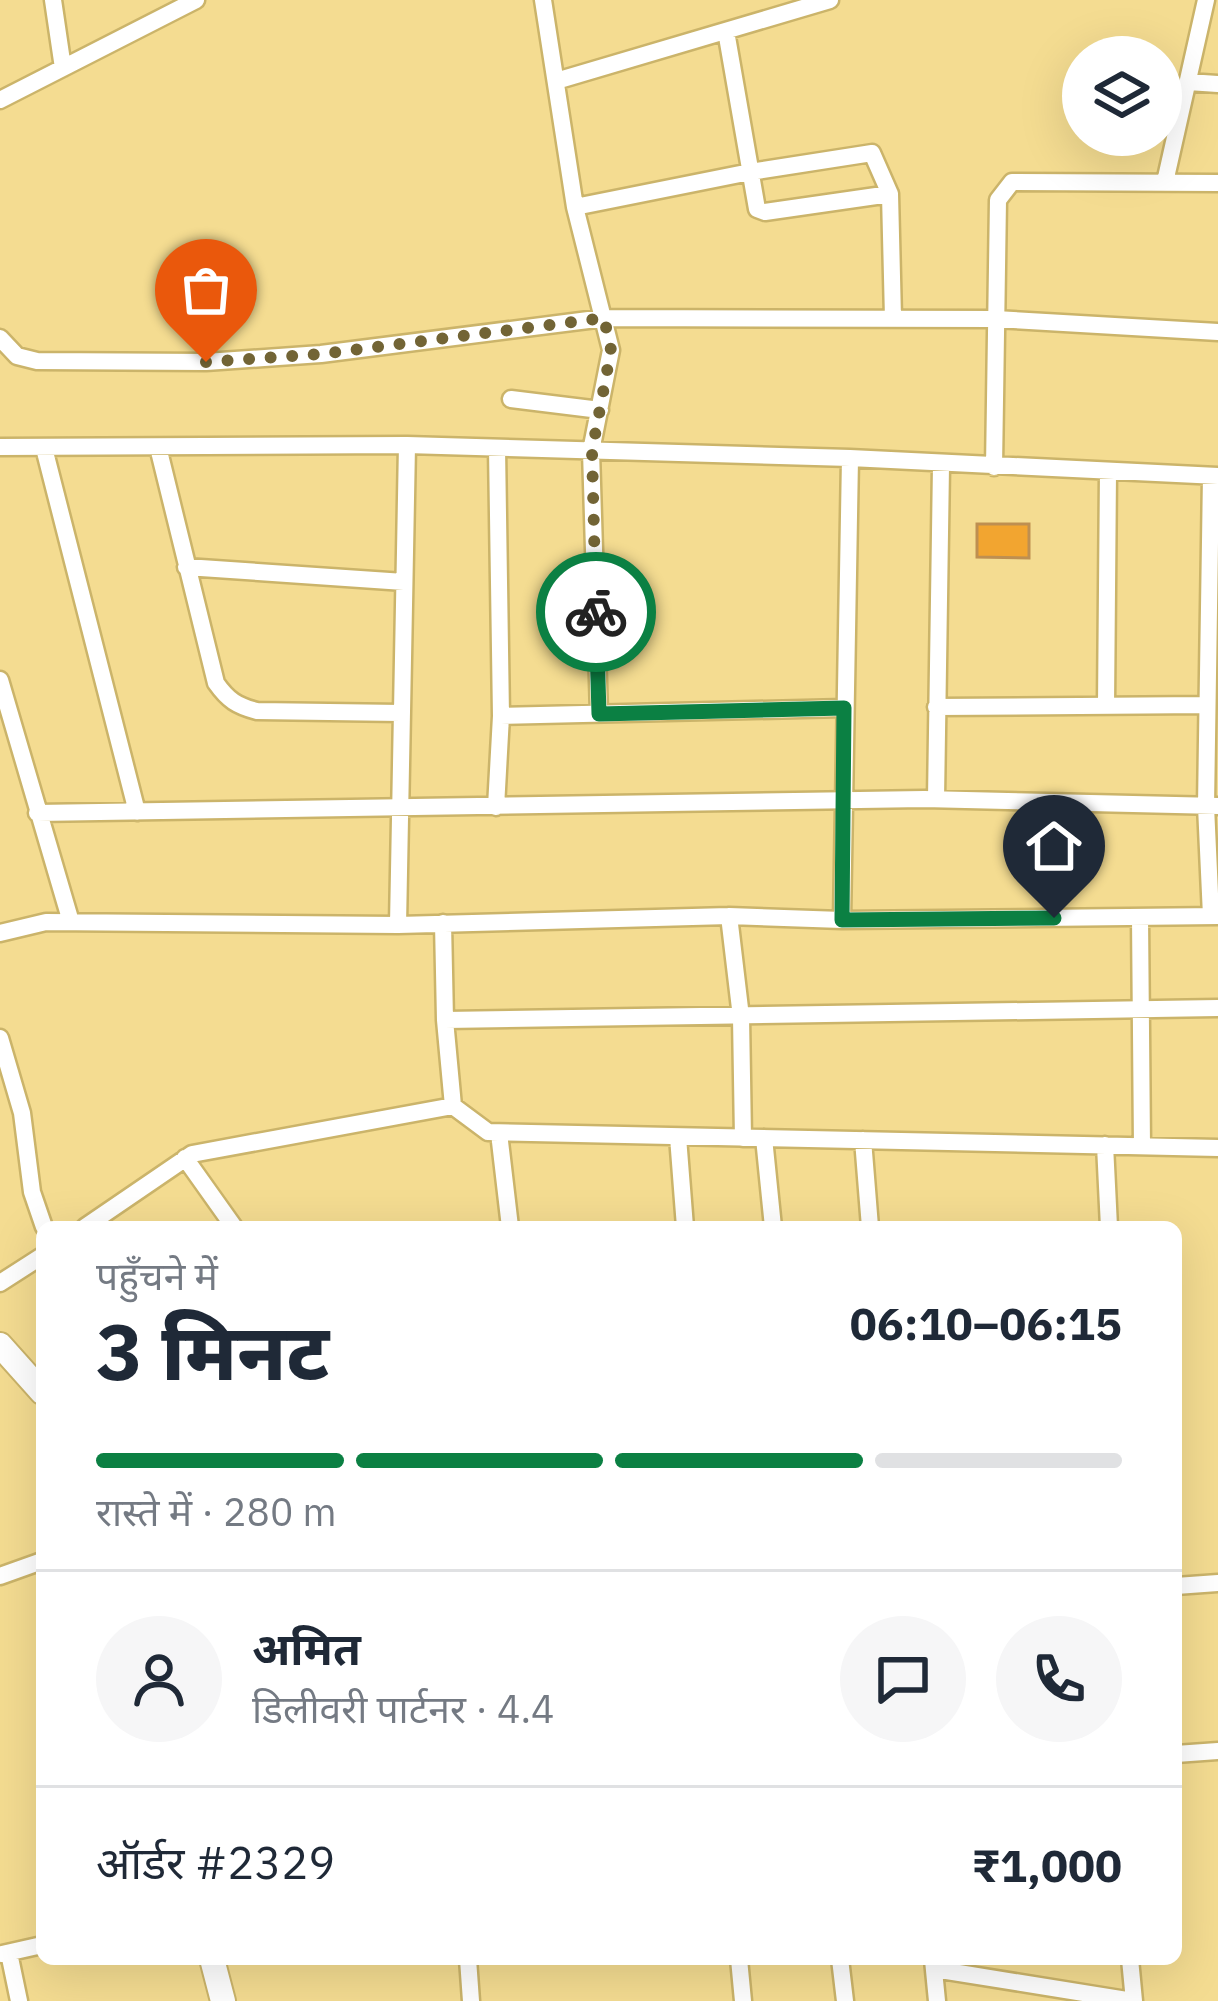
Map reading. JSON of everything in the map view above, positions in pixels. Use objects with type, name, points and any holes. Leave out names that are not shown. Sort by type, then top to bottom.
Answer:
[{"type":"main road","points":[[0,1345],[36,1385]]},
{"type":"main road","points":[[214,1965],[224,2001]]},
{"type":"street","points":[[53,0],[63,68]]},
{"type":"street","points":[[0,100],[163,8],[196,0]]},
{"type":"street","points":[[542,0],[575,207],[611,350],[592,451],[599,714]]},
{"type":"street","points":[[556,81],[830,0]]},
{"type":"street","points":[[1166,182],[1206,0]]},
{"type":"street","points":[[726,31],[756,205],[762,212],[890,194]]},
{"type":"street","points":[[1188,82],[1218,84]]},
{"type":"street","points":[[575,207],[872,153],[890,194],[892,319]]},
{"type":"street","points":[[994,467],[998,200],[1012,182],[1218,182]]},
{"type":"street","points":[[0,338],[17,356],[37,361],[206,362],[344,351],[604,318],[995,319],[1218,332]]},
{"type":"street","points":[[511,399],[600,410]]},
{"type":"street","points":[[398,925],[406,445]]},
{"type":"street","points":[[0,447],[406,445],[850,458],[1215,476],[1207,705],[1215,916],[842,920],[729,916],[398,925],[46,922],[0,933]]},
{"type":"street","points":[[158,447],[216,683],[237,706],[257,711],[401,713]]},
{"type":"street","points":[[44,448],[137,812]]},
{"type":"street","points":[[496,807],[501,716],[497,448]]},
{"type":"street","points":[[842,920],[850,458]]},
{"type":"street","points":[[936,800],[941,466]]},
{"type":"street","points":[[1106,706],[1108,472]]},
{"type":"street","points":[[186,566],[404,582]]},
{"type":"street","points":[[0,680],[71,922]]},
{"type":"street","points":[[936,707],[1207,705]]},
{"type":"street","points":[[501,716],[844,708]]},
{"type":"street","points":[[37,813],[842,800],[1212,806]]},
{"type":"street","points":[[729,916],[741,1017],[743,1138]]},
{"type":"street","points":[[1139,917],[1142,1146]]},
{"type":"street","points":[[442,923],[453,1106]]},
{"type":"street","points":[[445,1020],[1218,1008]]},
{"type":"street","points":[[1,1045],[22,1113],[32,1192],[42,1221]]},
{"type":"street","points":[[94,1221],[185,1158],[453,1106],[488,1132],[499,1133],[1218,1148]]},
{"type":"street","points":[[499,1133],[509,1221]]},
{"type":"street","points":[[678,1136],[685,1221]]},
{"type":"street","points":[[764,1138],[772,1221]]},
{"type":"street","points":[[863,1140],[870,1221]]},
{"type":"street","points":[[1105,1145],[1109,1221]]},
{"type":"street","points":[[185,1158],[230,1221]]},
{"type":"street","points":[[0,1283],[36,1263]]},
{"type":"street","points":[[0,1576],[36,1563]]},
{"type":"street","points":[[1182,1586],[1218,1583]]},
{"type":"street","points":[[1182,1754],[1218,1751]]},
{"type":"street","points":[[20,2001],[4,1953],[36,1947]]},
{"type":"street","points":[[468,1965],[470,2001]]},
{"type":"street","points":[[740,1965],[743,2001]]},
{"type":"street","points":[[841,1965],[845,2001]]},
{"type":"street","points":[[934,1965],[937,2001]]},
{"type":"street","points":[[939,1965],[1133,2001],[1130,1965]]},
{"type":"building","points":[[977,524],[1029,524],[1029,558],[977,557]]},
{"type":"way so far","points":[[206,362],[321,354],[604,318],[611,350],[592,451],[596,612]]},
{"type":"route","points":[[596,612],[599,714],[844,708],[842,920],[1054,918]]}]
